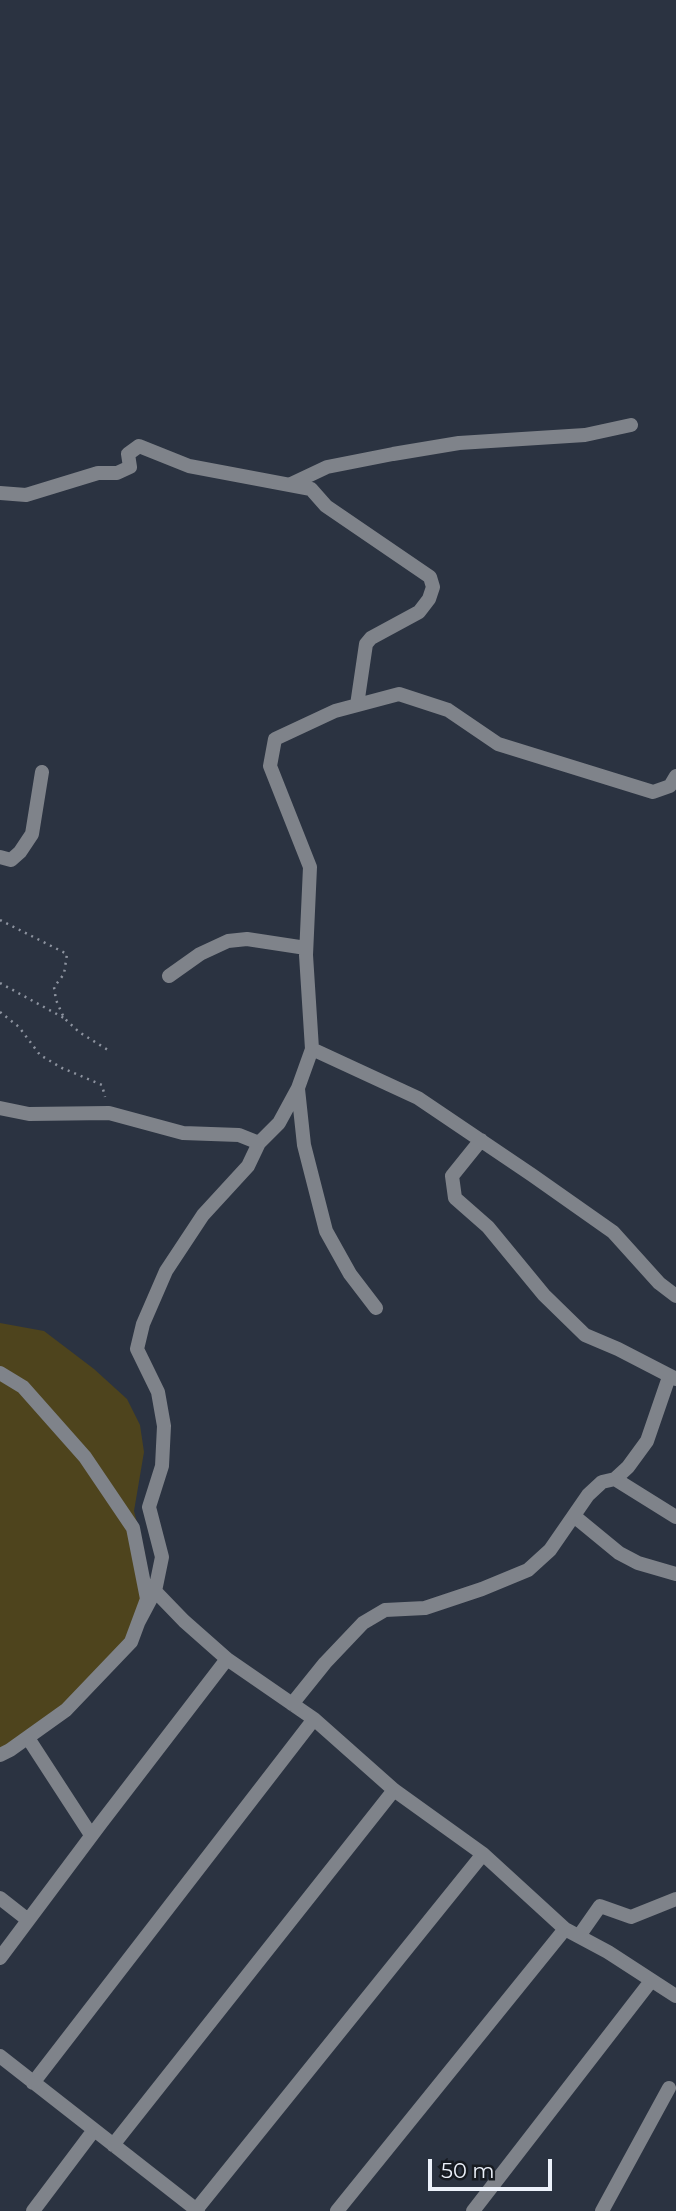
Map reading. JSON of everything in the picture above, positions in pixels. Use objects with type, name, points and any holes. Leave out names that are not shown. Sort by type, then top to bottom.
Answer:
[{"type":"street","points":[[291,484],[327,467],[393,454],[459,443],[585,435],[631,425]]},
{"type":"street","points":[[0,493],[26,495],[98,473],[117,472],[130,467],[128,454],[139,446],[189,466],[311,489],[326,506],[429,577],[433,587],[429,599],[419,612],[371,638],[366,644],[357,705]]},
{"type":"street","points":[[138,1623],[155,1591],[162,1557],[149,1507],[162,1466],[164,1426],[158,1392],[137,1349],[143,1324],[166,1271],[203,1215],[248,1166],[259,1143],[279,1123],[298,1088],[312,1049],[306,948],[310,867],[270,766],[275,739],[335,711],[399,694],[448,710],[498,744],[653,792],[670,786],[676,776]]},
{"type":"street","points":[[0,856],[11,860],[32,834],[42,772]]},
{"type":"street","points":[[169,976],[200,954],[228,942],[247,939],[306,948]]},
{"type":"street","points":[[312,1049],[418,1098],[481,1140],[613,1232],[659,1283],[676,1296]]},
{"type":"street","points":[[298,1088],[304,1145],[326,1231],[350,1273],[376,1308]]},
{"type":"street","points":[[0,1108],[29,1114],[109,1113],[183,1133],[239,1135],[259,1143]]},
{"type":"street","points":[[292,1704],[362,1623],[385,1610],[425,1608],[528,1570],[550,1550],[588,1495],[602,1482],[615,1479],[628,1468],[647,1441],[672,1378],[585,1335],[544,1295],[488,1227],[455,1198],[452,1176],[481,1140]]},
{"type":"street","points":[[0,1373],[23,1387],[85,1457],[133,1528],[147,1599],[131,1642],[66,1710],[0,1755]]},
{"type":"street","points":[[615,1479],[676,1517]]},
{"type":"street","points":[[574,1516],[628,1558],[676,1574]]},
{"type":"street","points":[[155,1591],[227,1659],[314,1719],[394,1790],[484,1854],[565,1928],[676,1996]]},
{"type":"street","points":[[0,1958],[227,1659]]},
{"type":"street","points":[[33,2083],[314,1719]]},
{"type":"street","points":[[28,1738],[91,1835]]},
{"type":"street","points":[[113,2145],[394,1790]]},
{"type":"street","points":[[0,2056],[197,2210],[484,1854]]},
{"type":"street","points":[[0,1898],[28,1920]]},
{"type":"street","points":[[579,1936],[600,1906],[631,1917],[676,1899]]},
{"type":"street","points":[[337,2211],[565,1928]]},
{"type":"street","points":[[474,2211],[651,1981]]},
{"type":"street","points":[[602,2211],[669,2088]]},
{"type":"street","points":[[33,2211],[94,2130]]},
{"type":"path","points":[[0,920],[67,954],[64,974],[54,987],[64,1017]]},
{"type":"path","points":[[0,983],[64,1017],[79,1031],[108,1050]]},
{"type":"path","points":[[0,1012],[19,1027],[40,1055],[62,1068],[102,1085],[109,1113]]},
{"type":"shaded area","points":[[0,1323],[44,1331],[94,1369],[127,1399],[140,1425],[144,1452],[134,1511],[145,1554],[147,1599],[131,1642],[66,1710],[0,1755]]}]
